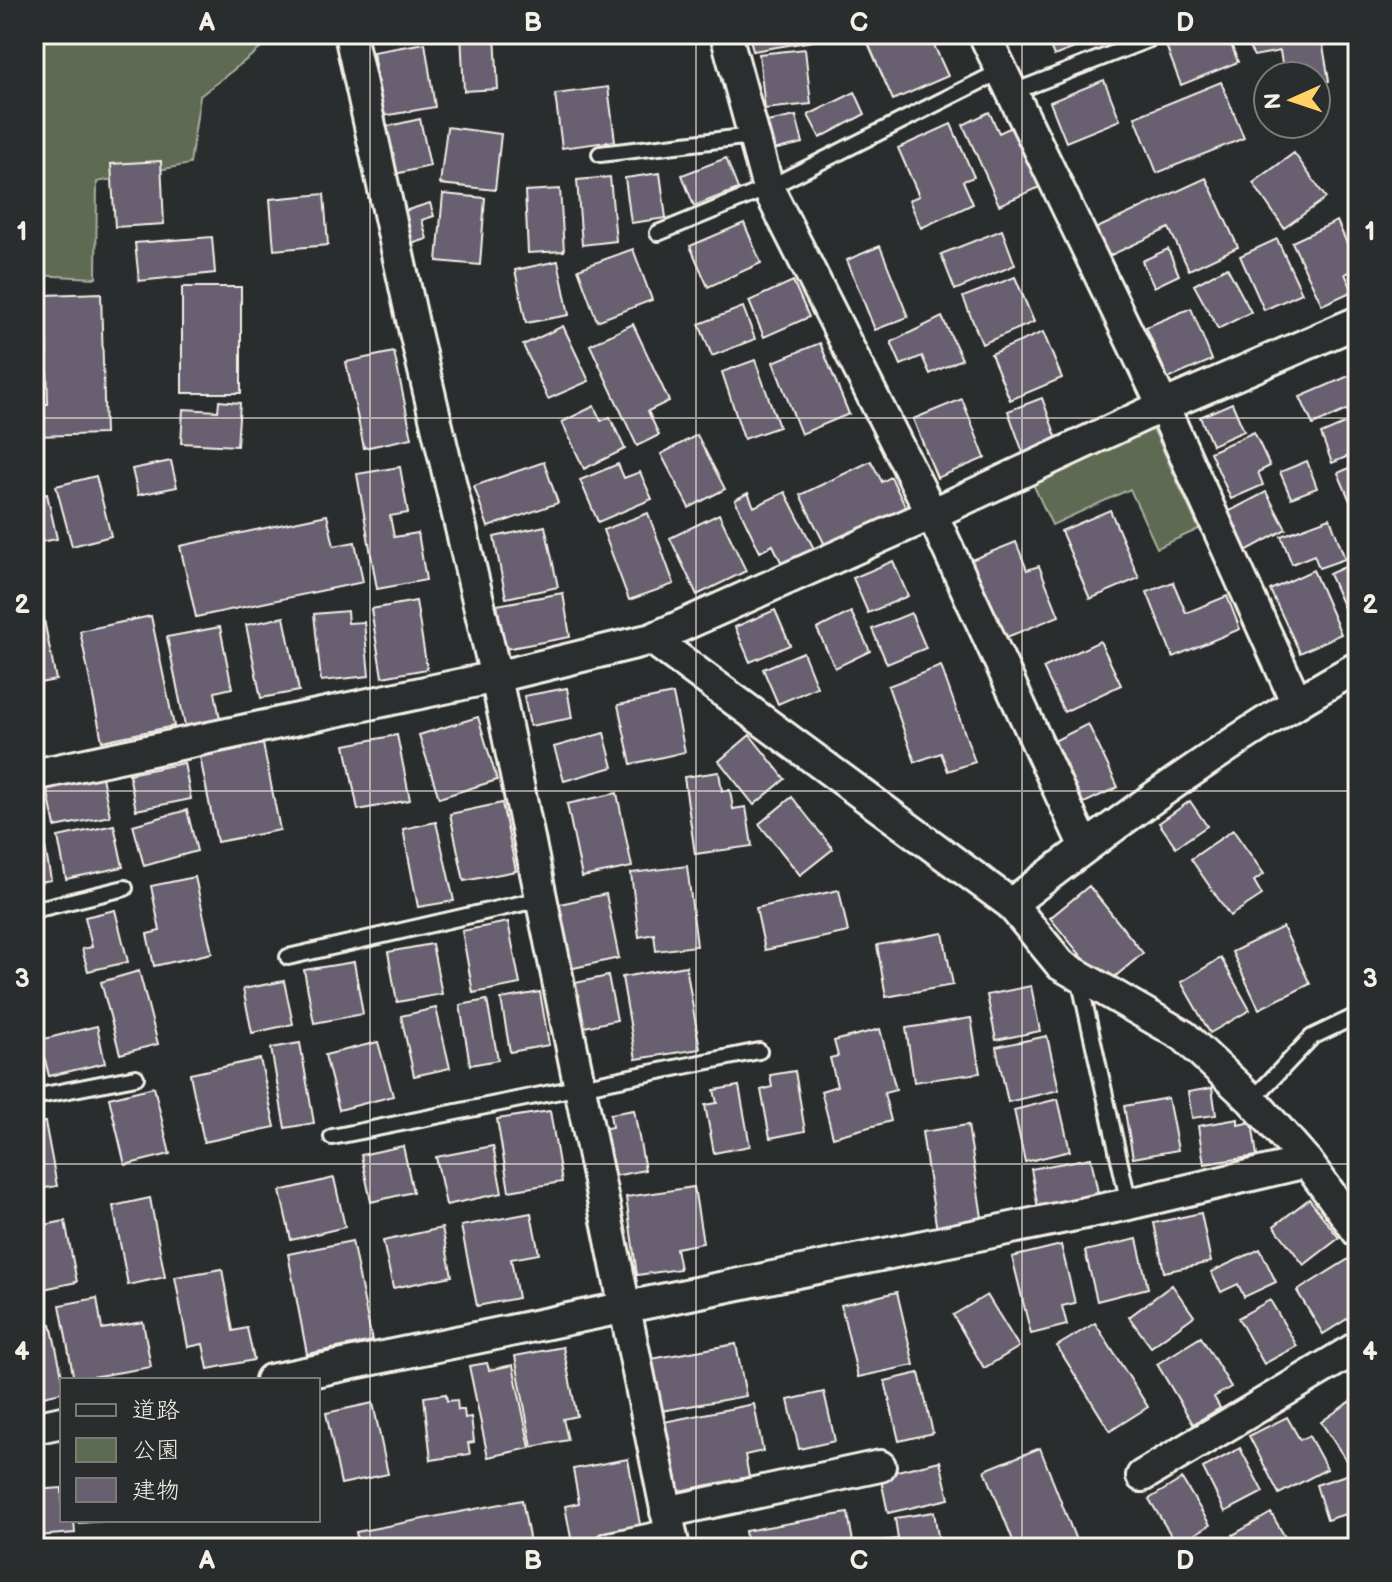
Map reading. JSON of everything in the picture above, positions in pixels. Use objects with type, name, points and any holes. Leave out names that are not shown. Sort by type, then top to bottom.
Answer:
[{"type":"street","points":[[350,34],[414,328],[496,677],[671,1531]]},
{"type":"street","points":[[726,34],[768,188],[932,514],[1085,847]]},
{"type":"street","points":[[984,34],[1163,406],[1296,701]]},
{"type":"street","points":[[34,775],[496,677],[652,639],[932,514],[1163,406],[1358,322]]},
{"type":"street","points":[[652,639],[1011,904],[1061,965],[1184,1036],[1252,1100],[1307,1162],[1358,1232]]},
{"type":"street","points":[[1011,904],[1085,847],[1296,701],[1358,667]]},
{"type":"street","points":[[281,1378],[1129,1204],[1307,1162]]},
{"type":"street","points":[[1142,1476],[1358,1347]]},
{"type":"street","points":[[34,1428],[60,1422]]},
{"type":"street","points":[[609,1548],[880,1466]]},
{"type":"lane","points":[[658,233],[768,188],[1006,82],[1150,39]]},
{"type":"lane","points":[[600,154],[752,136]]},
{"type":"lane","points":[[34,910],[125,888]]},
{"type":"lane","points":[[288,957],[541,899]]},
{"type":"lane","points":[[1079,977],[1129,1204]]},
{"type":"lane","points":[[1252,1100],[1312,1037],[1358,1015]]},
{"type":"lane","points":[[332,1137],[759,1051]]},
{"type":"lane","points":[[34,1097],[136,1077]]},
{"type":"green space","points":[[44,34],[279,34],[200,96],[190,164],[97,182],[96,278],[34,275],[34,48],[43,40]]},
{"type":"green space","points":[[1152,426],[1199,529],[1157,548],[1130,489],[1052,525],[1032,482]]},
{"type":"building","points":[[361,34],[411,34],[411,35],[361,39]]},
{"type":"building","points":[[461,34],[495,34],[498,89],[464,91]]},
{"type":"building","points":[[749,34],[812,34],[813,41],[753,51]]},
{"type":"building","points":[[864,34],[929,34],[948,76],[893,100]]},
{"type":"building","points":[[1045,34],[1081,34],[1085,44],[1054,56]]},
{"type":"building","points":[[1188,34],[1227,34],[1238,62],[1181,85],[1165,43]]},
{"type":"building","points":[[1241,34],[1321,34],[1325,60],[1281,60],[1280,51],[1254,56]]},
{"type":"building","points":[[425,43],[435,107],[383,116],[373,52]]},
{"type":"building","points":[[805,49],[811,104],[765,109],[759,54]]},
{"type":"building","points":[[1104,80],[1120,120],[1066,142],[1050,102]]},
{"type":"building","points":[[1221,82],[1244,138],[1157,173],[1135,117]]},
{"type":"building","points":[[608,87],[615,141],[562,148],[555,94]]},
{"type":"building","points":[[855,92],[865,114],[820,138],[808,115]]},
{"type":"building","points":[[989,112],[999,133],[1016,125],[1042,186],[999,205],[963,125]]},
{"type":"building","points":[[796,116],[803,143],[773,150],[767,122]]},
{"type":"building","points":[[420,119],[430,166],[395,174],[385,127]]},
{"type":"building","points":[[951,124],[974,177],[963,181],[973,204],[921,228],[909,200],[919,196],[898,148]]},
{"type":"building","points":[[447,127],[501,134],[495,190],[440,184]]},
{"type":"building","points":[[1294,153],[1326,198],[1284,228],[1253,183]]},
{"type":"building","points":[[726,158],[738,189],[694,206],[682,175]]},
{"type":"building","points":[[161,161],[164,224],[115,227],[111,164]]},
{"type":"building","points":[[660,173],[666,218],[631,223],[625,178]]},
{"type":"building","points":[[610,177],[616,241],[582,245],[577,180]]},
{"type":"building","points":[[1206,178],[1238,247],[1189,270],[1169,228],[1107,257],[1095,229]]},
{"type":"building","points":[[560,189],[564,251],[528,253],[525,191]]},
{"type":"building","points":[[324,194],[328,245],[274,250],[270,199]]},
{"type":"building","points":[[443,194],[485,198],[480,265],[437,261]]},
{"type":"building","points":[[430,203],[434,216],[422,220],[427,239],[405,246],[395,214]]},
{"type":"building","points":[[1337,221],[1358,268],[1345,274],[1353,291],[1322,305],[1292,242]]},
{"type":"building","points":[[744,223],[761,263],[708,287],[690,246]]},
{"type":"building","points":[[1002,230],[1015,265],[955,290],[941,254]]},
{"type":"building","points":[[212,237],[215,273],[139,281],[135,243]]},
{"type":"building","points":[[1277,239],[1302,293],[1264,310],[1240,256]]},
{"type":"building","points":[[880,246],[908,317],[875,330],[847,260]]},
{"type":"building","points":[[633,249],[652,300],[597,321],[578,269]]},
{"type":"building","points":[[1168,249],[1179,275],[1154,287],[1142,261]]},
{"type":"building","points":[[558,261],[569,315],[526,323],[515,270]]},
{"type":"building","points":[[1227,267],[1251,312],[1218,329],[1194,285]]},
{"type":"building","points":[[1015,277],[1034,322],[982,344],[963,297]]},
{"type":"building","points":[[793,281],[809,317],[764,337],[749,301]]},
{"type":"building","points":[[182,287],[241,287],[241,393],[182,393]]},
{"type":"building","points":[[101,293],[105,434],[34,436],[34,404],[48,404],[45,295]]},
{"type":"building","points":[[743,307],[755,339],[712,356],[699,324]]},
{"type":"building","points":[[1191,308],[1212,360],[1168,379],[1146,327]]},
{"type":"building","points":[[942,317],[962,359],[930,374],[922,356],[901,365],[891,342]]},
{"type":"building","points":[[633,324],[669,401],[648,411],[659,435],[637,446],[590,345]]},
{"type":"building","points":[[563,326],[589,381],[548,399],[523,345]]},
{"type":"building","points":[[1043,332],[1062,378],[1010,400],[991,354]]},
{"type":"building","points":[[820,343],[849,414],[801,434],[773,362]]},
{"type":"building","points":[[394,352],[412,438],[364,448],[346,362]]},
{"type":"building","points":[[755,360],[779,427],[744,439],[722,372]]},
{"type":"building","points":[[1358,372],[1358,405],[1313,425],[1300,397]]},
{"type":"building","points":[[1042,398],[1058,442],[1024,455],[1008,411]]},
{"type":"building","points":[[962,399],[985,458],[937,478],[913,419]]},
{"type":"building","points":[[219,401],[240,403],[237,446],[181,443],[183,409],[218,411]]},
{"type":"building","points":[[1232,403],[1244,431],[1212,445],[1200,417]]},
{"type":"building","points":[[594,406],[601,421],[610,417],[625,449],[584,469],[562,422]]},
{"type":"building","points":[[1358,418],[1358,452],[1332,463],[1321,434]]},
{"type":"building","points":[[1254,432],[1270,466],[1258,472],[1263,485],[1231,499],[1210,452]]},
{"type":"building","points":[[697,435],[725,489],[689,508],[661,454]]},
{"type":"building","points":[[171,461],[177,487],[138,495],[132,469]]},
{"type":"building","points":[[871,461],[882,482],[891,477],[906,508],[826,547],[800,495]]},
{"type":"building","points":[[1307,461],[1317,488],[1291,498],[1280,472]]},
{"type":"building","points":[[544,462],[558,503],[488,527],[474,486]]},
{"type":"building","points":[[618,464],[624,478],[640,472],[652,499],[598,522],[580,480]]},
{"type":"building","points":[[1358,464],[1358,498],[1350,501],[1338,473]]},
{"type":"building","points":[[400,467],[408,513],[390,516],[394,537],[418,533],[426,580],[377,589],[357,474]]},
{"type":"building","points":[[96,476],[111,536],[72,546],[56,486]]},
{"type":"building","points":[[785,492],[815,551],[783,566],[773,545],[760,552],[735,500],[748,493],[754,507]]},
{"type":"building","points":[[1266,492],[1286,529],[1244,552],[1224,514]]},
{"type":"building","points":[[47,494],[57,539],[34,543],[34,497]]},
{"type":"building","points":[[1110,510],[1139,578],[1090,599],[1061,531]]},
{"type":"building","points":[[648,513],[674,584],[629,600],[603,530]]},
{"type":"building","points":[[719,514],[746,571],[697,595],[670,538]]},
{"type":"building","points":[[327,515],[334,546],[355,542],[363,582],[196,617],[180,546]]},
{"type":"building","points":[[1330,518],[1345,559],[1319,568],[1314,555],[1292,564],[1281,536]]},
{"type":"building","points":[[545,526],[558,587],[506,598],[494,537]]},
{"type":"building","points":[[1016,542],[1027,570],[1039,566],[1059,616],[1002,639],[971,560]]},
{"type":"building","points":[[893,561],[908,596],[868,613],[853,578]]},
{"type":"building","points":[[1358,561],[1358,635],[1356,635],[1329,574]]},
{"type":"building","points":[[34,570],[56,680],[34,684]]},
{"type":"building","points":[[1313,570],[1341,634],[1300,653],[1270,590]]},
{"type":"building","points":[[1173,582],[1186,613],[1227,596],[1240,629],[1173,657],[1147,592]]},
{"type":"building","points":[[563,593],[570,637],[505,649],[497,605]]},
{"type":"building","points":[[416,601],[427,669],[382,677],[371,609]]},
{"type":"building","points":[[775,610],[790,645],[750,662],[735,627]]},
{"type":"building","points":[[347,611],[348,623],[364,622],[369,676],[321,681],[314,614]]},
{"type":"building","points":[[851,612],[870,651],[835,668],[817,629]]},
{"type":"building","points":[[911,613],[926,648],[887,664],[872,629]]},
{"type":"building","points":[[151,616],[174,726],[102,741],[80,631]]},
{"type":"building","points":[[284,617],[299,691],[261,698],[246,625]]},
{"type":"building","points":[[220,627],[232,688],[215,692],[220,719],[185,726],[167,637]]},
{"type":"building","points":[[1100,641],[1121,685],[1064,712],[1043,668]]},
{"type":"building","points":[[803,652],[817,687],[778,704],[763,669]]},
{"type":"building","points":[[941,666],[975,762],[948,771],[941,753],[915,762],[888,686]]},
{"type":"building","points":[[567,688],[572,718],[530,726],[524,696]]},
{"type":"building","points":[[673,694],[685,752],[631,764],[618,705]]},
{"type":"building","points":[[478,717],[497,780],[439,798],[419,735]]},
{"type":"building","points":[[1088,724],[1118,787],[1082,804],[1052,742]]},
{"type":"building","points":[[604,733],[613,767],[564,781],[554,747]]},
{"type":"building","points":[[397,735],[410,800],[358,810],[345,745]]},
{"type":"building","points":[[750,735],[785,779],[754,805],[719,761]]},
{"type":"building","points":[[263,744],[280,830],[217,842],[200,757]]},
{"type":"building","points":[[184,763],[191,799],[136,810],[129,774]]},
{"type":"building","points":[[719,772],[722,791],[730,790],[733,809],[746,807],[752,846],[695,854],[684,777]]},
{"type":"building","points":[[102,777],[110,816],[55,827],[47,788]]},
{"type":"building","points":[[617,793],[632,867],[582,877],[567,804]]},
{"type":"building","points":[[792,797],[833,849],[800,875],[759,824]]},
{"type":"building","points":[[1190,801],[1207,826],[1176,847],[1159,823]]},
{"type":"building","points":[[34,803],[37,803],[51,880],[34,883]]},
{"type":"building","points":[[502,803],[516,871],[464,881],[450,814]]},
{"type":"building","points":[[187,810],[197,851],[144,866],[133,825]]},
{"type":"building","points":[[436,822],[454,901],[418,907],[403,829]]},
{"type":"building","points":[[114,825],[123,867],[66,879],[58,837]]},
{"type":"building","points":[[1233,830],[1264,874],[1254,881],[1262,895],[1230,916],[1191,859]]},
{"type":"building","points":[[687,866],[697,946],[656,951],[654,934],[639,937],[631,873]]},
{"type":"building","points":[[195,877],[212,953],[154,966],[147,934],[160,931],[151,886]]},
{"type":"building","points":[[1089,886],[1143,953],[1105,985],[1050,918]]},
{"type":"building","points":[[839,890],[848,932],[765,950],[756,908]]},
{"type":"building","points":[[606,894],[619,958],[569,969],[555,905]]},
{"type":"building","points":[[115,910],[128,962],[88,971],[82,949],[92,947],[85,917]]},
{"type":"building","points":[[508,922],[520,984],[473,993],[462,931]]},
{"type":"building","points":[[1283,927],[1310,984],[1259,1009],[1232,952]]},
{"type":"building","points":[[943,933],[953,985],[886,997],[877,945]]},
{"type":"building","points":[[432,944],[442,994],[397,1002],[388,952]]},
{"type":"building","points":[[1221,958],[1250,1010],[1210,1033],[1181,982]]},
{"type":"building","points":[[354,962],[363,1014],[314,1023],[304,970]]},
{"type":"building","points":[[686,966],[700,1049],[636,1059],[622,977]]},
{"type":"building","points":[[139,971],[158,1044],[120,1054],[101,982]]},
{"type":"building","points":[[608,976],[617,1020],[580,1028],[571,984]]},
{"type":"building","points":[[284,981],[293,1024],[252,1033],[243,989]]},
{"type":"building","points":[[1031,986],[1040,1031],[996,1040],[987,995]]},
{"type":"building","points":[[540,992],[549,1045],[510,1052],[501,999]]},
{"type":"building","points":[[487,1000],[498,1060],[470,1065],[460,1005]]},
{"type":"building","points":[[436,1008],[450,1068],[414,1076],[401,1016]]},
{"type":"building","points":[[971,1018],[980,1073],[914,1082],[906,1028]]},
{"type":"building","points":[[97,1026],[105,1063],[49,1076],[40,1040]]},
{"type":"building","points":[[880,1029],[896,1090],[884,1093],[891,1121],[833,1137],[821,1091],[837,1086],[830,1058],[838,1056],[834,1041]]},
{"type":"building","points":[[1047,1036],[1059,1090],[1008,1102],[996,1047]]},
{"type":"building","points":[[378,1042],[393,1096],[339,1110],[325,1055]]},
{"type":"building","points":[[300,1043],[314,1123],[285,1128],[271,1048]]},
{"type":"building","points":[[260,1059],[275,1127],[204,1142],[190,1074]]},
{"type":"building","points":[[795,1071],[805,1131],[770,1138],[761,1090],[772,1087],[770,1075]]},
{"type":"building","points":[[739,1086],[750,1146],[714,1153],[705,1105],[717,1103],[714,1090]]},
{"type":"building","points":[[154,1087],[170,1154],[125,1165],[109,1098]]},
{"type":"building","points":[[1212,1088],[1216,1115],[1192,1118],[1188,1092]]},
{"type":"building","points":[[1168,1098],[1178,1150],[1133,1158],[1124,1106]]},
{"type":"building","points":[[1058,1099],[1070,1151],[1025,1162],[1014,1110]]},
{"type":"building","points":[[634,1110],[645,1170],[609,1177],[601,1129],[612,1127],[610,1114]]},
{"type":"building","points":[[550,1111],[562,1182],[509,1191],[497,1119]]},
{"type":"building","points":[[1238,1119],[1238,1125],[1252,1122],[1257,1156],[1204,1164],[1198,1126]]},
{"type":"building","points":[[45,1122],[57,1186],[34,1190],[34,1124]]},
{"type":"building","points":[[968,1125],[983,1224],[937,1231],[922,1132]]},
{"type":"building","points":[[403,1146],[413,1192],[371,1202],[361,1155]]},
{"type":"building","points":[[493,1146],[502,1193],[446,1205],[436,1157]]},
{"type":"building","points":[[1091,1158],[1100,1203],[1039,1214],[1031,1169]]},
{"type":"building","points":[[334,1178],[345,1227],[291,1240],[280,1191]]},
{"type":"building","points":[[694,1187],[703,1243],[676,1248],[680,1269],[637,1275],[626,1197]]},
{"type":"building","points":[[150,1198],[165,1277],[128,1285],[113,1206]]},
{"type":"building","points":[[1309,1199],[1339,1238],[1304,1265],[1274,1226]]},
{"type":"building","points":[[531,1213],[539,1254],[511,1259],[518,1298],[477,1306],[461,1226]]},
{"type":"building","points":[[1201,1213],[1211,1262],[1164,1272],[1154,1223]]},
{"type":"building","points":[[65,1221],[77,1282],[34,1291],[34,1227]]},
{"type":"building","points":[[442,1228],[452,1276],[393,1288],[383,1241]]},
{"type":"building","points":[[1137,1239],[1148,1288],[1097,1301],[1085,1251]]},
{"type":"building","points":[[352,1241],[372,1341],[307,1354],[288,1254]]},
{"type":"building","points":[[1061,1245],[1075,1303],[1062,1306],[1067,1325],[1031,1334],[1012,1257]]},
{"type":"building","points":[[1260,1249],[1276,1282],[1244,1297],[1238,1284],[1221,1292],[1211,1272]]},
{"type":"building","points":[[1352,1257],[1358,1268],[1358,1312],[1323,1334],[1297,1291]]},
{"type":"building","points":[[222,1269],[233,1331],[247,1328],[254,1360],[208,1369],[203,1344],[188,1347],[175,1277]]},
{"type":"building","points":[[1172,1285],[1194,1316],[1151,1347],[1129,1317]]},
{"type":"building","points":[[897,1292],[914,1365],[858,1377],[841,1305]]},
{"type":"building","points":[[987,1295],[1019,1347],[984,1368],[953,1315]]},
{"type":"building","points":[[97,1298],[102,1329],[143,1322],[151,1367],[74,1378],[60,1305]]},
{"type":"building","points":[[1270,1300],[1297,1346],[1264,1364],[1238,1318]]},
{"type":"building","points":[[1095,1323],[1148,1407],[1110,1431],[1057,1346]]},
{"type":"building","points":[[51,1324],[63,1378],[60,1378],[60,1392],[34,1398],[34,1328]]},
{"type":"building","points":[[1201,1337],[1231,1387],[1214,1397],[1220,1408],[1193,1424],[1157,1364]]},
{"type":"building","points":[[736,1344],[746,1396],[661,1411],[651,1359]]},
{"type":"building","points":[[563,1347],[577,1416],[563,1419],[568,1440],[532,1447],[515,1356]]},
{"type":"building","points":[[487,1363],[489,1370],[513,1365],[530,1448],[488,1457],[469,1366]]},
{"type":"building","points":[[919,1373],[933,1433],[899,1441],[885,1381]]},
{"type":"building","points":[[824,1392],[835,1441],[799,1449],[788,1400]]},
{"type":"building","points":[[446,1394],[447,1401],[457,1400],[458,1410],[464,1410],[465,1418],[471,1417],[474,1442],[468,1443],[470,1454],[431,1460],[424,1397]]},
{"type":"building","points":[[1358,1396],[1358,1453],[1346,1460],[1321,1422]]},
{"type":"building","points":[[373,1403],[388,1474],[341,1484],[326,1413]]},
{"type":"building","points":[[754,1404],[763,1451],[745,1455],[749,1477],[679,1491],[664,1422]]},
{"type":"building","points":[[1287,1417],[1300,1440],[1309,1436],[1327,1469],[1279,1494],[1249,1436]]},
{"type":"building","points":[[1040,1448],[1079,1548],[1016,1548],[985,1470]]},
{"type":"building","points":[[1240,1448],[1263,1492],[1225,1512],[1203,1468]]},
{"type":"building","points":[[628,1459],[641,1530],[572,1543],[565,1506],[579,1503],[573,1469]]},
{"type":"building","points":[[940,1461],[949,1499],[888,1513],[880,1475]]},
{"type":"building","points":[[1358,1471],[1358,1510],[1327,1520],[1316,1485]]},
{"type":"building","points":[[1182,1479],[1210,1525],[1177,1545],[1149,1499]]},
{"type":"building","points":[[60,1488],[60,1522],[74,1522],[75,1533],[37,1536],[34,1490]]},
{"type":"building","points":[[522,1500],[531,1548],[359,1548],[356,1532]]},
{"type":"building","points":[[934,1512],[940,1548],[882,1548],[880,1541],[898,1539],[895,1518]]},
{"type":"building","points":[[848,1513],[854,1548],[748,1548],[745,1531]]},
{"type":"building","points":[[1271,1513],[1289,1544],[1283,1548],[1240,1548],[1233,1535]]}]
